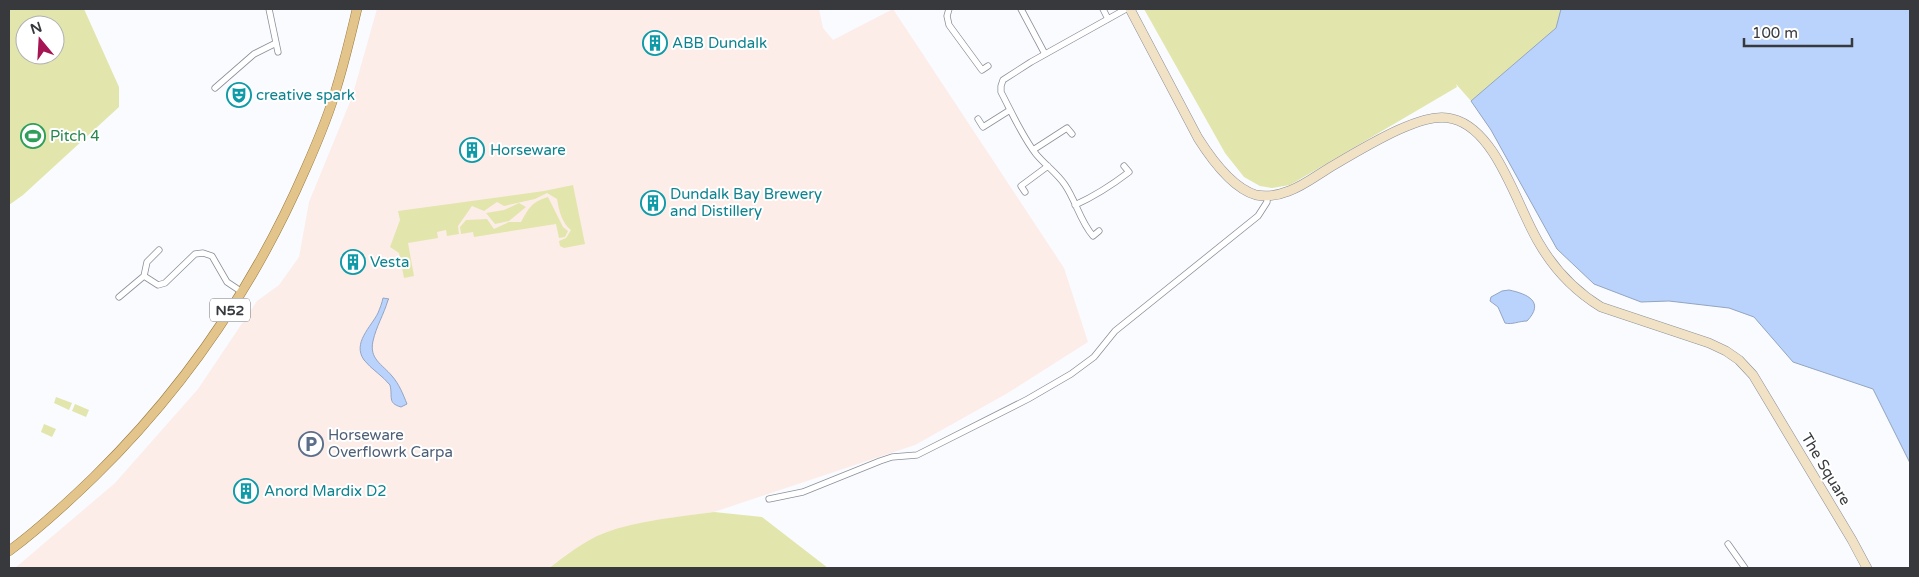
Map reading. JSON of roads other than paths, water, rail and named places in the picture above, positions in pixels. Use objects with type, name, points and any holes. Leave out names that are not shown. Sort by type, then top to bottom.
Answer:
[{"type":"main road","points":[[1130,9],[1208,154],[1219,167],[1244,189],[1255,194],[1267,196]]},
{"type":"main road","name":"N52","points":[[9,552],[70,500],[140,430],[181,380],[215,334],[242,292],[269,247],[317,142],[337,86],[356,12]]},
{"type":"main road","name":"The Square","points":[[1267,196],[1290,191],[1364,147],[1404,127],[1435,118],[1452,119],[1464,124],[1479,134],[1492,151],[1539,244],[1563,275],[1586,298],[1601,307],[1686,335],[1726,352],[1739,360],[1753,375],[1867,568]]},
{"type":"street","points":[[269,9],[278,52]]},
{"type":"street","points":[[356,12],[364,9]]},
{"type":"street","points":[[949,9],[947,16],[949,25],[982,70],[988,66]]},
{"type":"street","points":[[1021,9],[1045,54]]},
{"type":"street","points":[[1103,9],[1108,19]]},
{"type":"street","points":[[1099,231],[1093,236],[1064,184],[1033,150],[1001,92],[1001,86],[1003,80],[1045,54],[1126,9]]},
{"type":"street","points":[[215,88],[254,54],[276,43]]},
{"type":"street","points":[[978,119],[983,127],[1010,110]]},
{"type":"street","points":[[1033,150],[1067,128],[1072,134]]},
{"type":"street","points":[[1025,192],[1021,186],[1048,166]]},
{"type":"street","points":[[1075,205],[1108,188],[1129,172],[1124,166]]},
{"type":"street","points":[[769,499],[803,492],[892,457],[917,455],[1028,399],[1071,374],[1094,357],[1115,331],[1258,216],[1263,209],[1267,196]]},
{"type":"street","points":[[120,297],[144,276],[147,262],[159,250]]},
{"type":"street","points":[[144,276],[158,285],[165,283],[196,254],[208,254],[212,256],[227,282],[242,292]]},
{"type":"street","points":[[1728,544],[1745,568]]},
{"type":"water","points":[[1561,9],[1910,9],[1910,463],[1873,389],[1793,362],[1754,317],[1729,308],[1669,301],[1641,302],[1594,284],[1557,249],[1491,130],[1471,101],[1556,28]]},
{"type":"water","points":[[1509,290],[1522,294],[1532,300],[1534,309],[1527,321],[1505,323],[1498,307],[1490,301],[1491,297],[1502,291]]},
{"type":"water","points":[[383,298],[389,299],[374,336],[372,347],[377,361],[392,376],[401,389],[407,404],[401,407],[394,404],[391,399],[390,385],[364,360],[361,354],[361,341],[378,313]]},
{"type":"place","name":"ABB Dundalk","points":[[655,43]]},
{"type":"place","name":"creative spark","points":[[239,95]]},
{"type":"place","name":"Pitch 4","points":[[33,136]]},
{"type":"place","name":"Horseware","points":[[472,150]]},
{"type":"place","name":"Dundalk Bay Brewery and Distillery","points":[[653,203]]},
{"type":"place","name":"Vesta","points":[[353,262]]},
{"type":"place","name":"Horseware Overflowrk Carpa","points":[[311,444]]},
{"type":"place","name":"Anord Mardix D2","points":[[246,491]]}]
